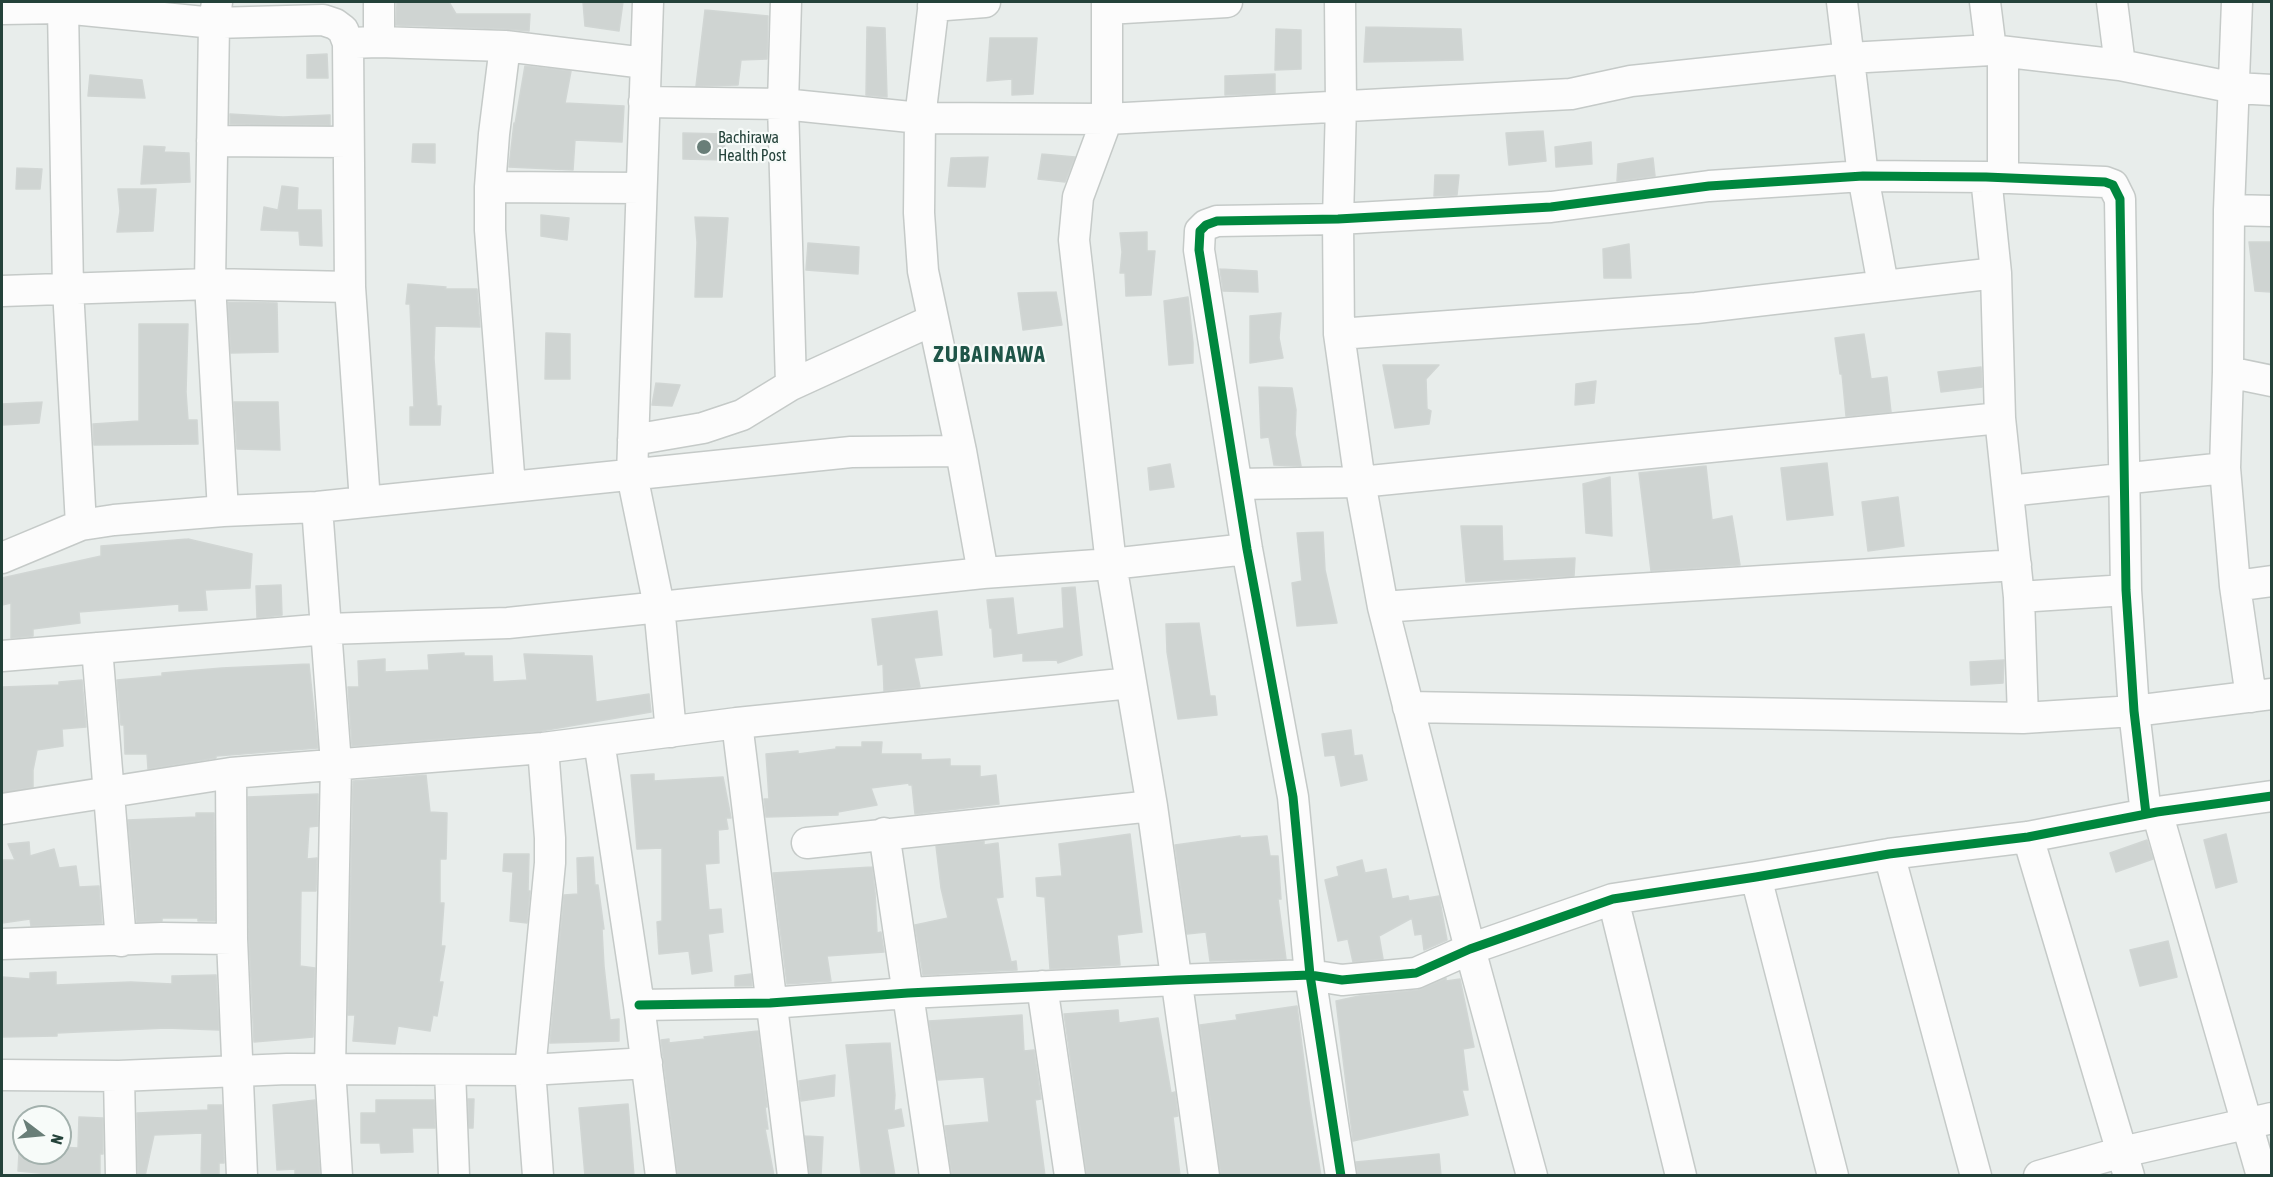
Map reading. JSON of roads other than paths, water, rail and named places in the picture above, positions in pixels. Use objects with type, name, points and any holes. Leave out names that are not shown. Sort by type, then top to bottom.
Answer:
[{"type":"street","points":[[379,2],[379,42]]},
{"type":"street","points":[[648,2],[632,475],[659,606],[671,732]]},
{"type":"street","points":[[786,2],[783,104],[791,386]]},
{"type":"street","points":[[983,573],[961,451],[923,271],[919,213],[920,118],[934,4],[985,2]]},
{"type":"street","points":[[1204,1176],[1152,806],[1111,564],[1074,240],[1078,197],[1107,119],[1107,5],[1227,2]]},
{"type":"street","points":[[1340,2],[1339,334],[1360,482],[1383,607],[1470,949],[1532,1176]]},
{"type":"street","points":[[1842,2],[1863,176],[1883,285]]},
{"type":"street","points":[[1984,2],[1997,51],[1995,178],[2000,418],[2019,597],[2023,718]]},
{"type":"street","points":[[2112,2],[2120,65]]},
{"type":"street","points":[[1408,707],[2023,718],[2133,711],[2261,695],[2235,586],[2225,468],[2229,210],[2237,2]]},
{"type":"street","points":[[5,6],[216,12],[323,20],[343,30],[348,43],[350,287],[365,502]]},
{"type":"street","points":[[63,8],[68,289],[81,525]]},
{"type":"street","points":[[216,12],[210,284],[223,511]]},
{"type":"street","points":[[348,43],[505,46],[645,63]]},
{"type":"street","points":[[505,46],[490,188],[490,230],[510,487]]},
{"type":"street","points":[[644,102],[783,104],[920,118],[1107,119],[1570,94],[1631,81],[1849,58],[1997,51],[2120,65],[2235,88],[2271,90]]},
{"type":"street","points":[[212,141],[348,142]]},
{"type":"street","points":[[1341,1176],[1310,975],[1293,797],[1247,549],[1199,250],[1200,231],[1217,220],[1338,219],[1551,207],[1709,186],[1863,176],[2105,182],[2118,190],[2120,199],[2126,590],[2133,711],[2152,813],[2259,1120],[2262,1176]]},
{"type":"street","points":[[490,188],[641,188]]},
{"type":"street","points":[[2229,210],[2271,211]]},
{"type":"street","points":[[1339,334],[1696,308],[1996,273]]},
{"type":"street","points":[[2,291],[210,284],[350,287]]},
{"type":"street","points":[[633,440],[712,425],[742,415],[791,386],[933,320]]},
{"type":"street","points":[[2228,372],[2271,381]]},
{"type":"street","points":[[1238,484],[1360,482],[2000,418]]},
{"type":"street","points":[[2,558],[81,525],[114,520],[223,511],[317,507],[851,452],[961,451]]},
{"type":"street","points":[[2008,491],[2225,468]]},
{"type":"street","points":[[317,507],[336,764],[330,1070],[337,1176]]},
{"type":"street","points":[[2,656],[327,629],[508,623],[983,573],[1111,564],[1247,549]]},
{"type":"street","points":[[1383,607],[2016,566]]},
{"type":"street","points":[[2235,586],[2271,581]]},
{"type":"street","points":[[2019,597],[2126,590]]},
{"type":"street","points":[[97,648],[107,793],[121,941]]},
{"type":"street","points":[[2,809],[231,773],[543,748],[737,723],[1131,683]]},
{"type":"street","points":[[737,723],[793,1176]]},
{"type":"street","points":[[599,741],[639,1005],[661,1176]]},
{"type":"street","points":[[538,1176],[530,1070],[550,863],[543,748]]},
{"type":"street","points":[[231,773],[232,939],[242,1176]]},
{"type":"street","points":[[639,1005],[770,1003],[1042,986],[1310,975],[1342,980],[1416,973],[1470,949],[1612,899],[1889,854],[2028,837],[2152,813],[2271,796]]},
{"type":"street","points":[[807,843],[1152,806]]},
{"type":"street","points":[[884,833],[935,1176]]},
{"type":"street","points":[[2028,837],[2125,1164]]},
{"type":"street","points":[[1889,854],[1976,1176]]},
{"type":"street","points":[[1756,877],[1833,1176]]},
{"type":"street","points":[[1612,899],[1681,1176]]},
{"type":"street","points":[[2,944],[162,938],[232,939]]},
{"type":"street","points":[[1042,986],[1070,1176]]},
{"type":"street","points":[[2,1075],[119,1076],[238,1070],[530,1070],[647,1063]]},
{"type":"street","points":[[450,1071],[454,1176]]},
{"type":"street","points":[[119,1076],[121,1176]]},
{"type":"street","points":[[2039,1176],[2125,1164],[2259,1120]]},
{"type":"place","name":"Bachirawa Health Post","points":[[704,147]]},
{"type":"district","name":"ZUBAINAWA","points":[[990,355]]}]
